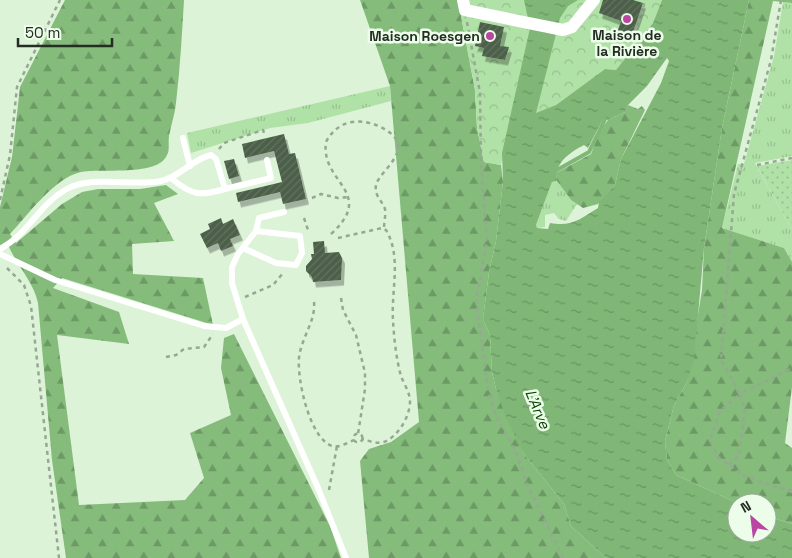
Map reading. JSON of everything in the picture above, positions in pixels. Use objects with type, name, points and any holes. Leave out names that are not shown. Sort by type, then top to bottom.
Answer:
[{"type":"street","points":[[464,5],[529,23],[566,30],[572,27],[594,0]]},
{"type":"lane","points":[[183,138],[190,166]]},
{"type":"lane","points":[[0,249],[18,238],[54,199],[72,186],[89,183],[146,183],[172,179],[206,156],[215,157],[226,189]]},
{"type":"lane","points":[[172,179],[185,190],[197,194],[207,194],[271,178],[267,160]]},
{"type":"lane","points":[[284,212],[259,218],[256,231],[234,261],[232,283],[243,319],[327,509],[346,558]]},
{"type":"lane","points":[[243,248],[276,263],[296,265],[302,253],[300,236],[256,231]]},
{"type":"lane","points":[[0,254],[55,280],[216,328],[229,327],[243,319]]},
{"type":"path","points":[[0,200],[10,155],[17,87],[60,0]]},
{"type":"path","points":[[625,42],[640,23],[645,0]]},
{"type":"path","points":[[729,465],[739,455],[745,408],[740,394],[721,360],[734,194],[771,60],[781,0]]},
{"type":"path","points":[[464,5],[480,94],[481,163],[487,241],[476,300],[488,390],[496,416],[517,454],[527,484],[563,558]]},
{"type":"path","points":[[331,234],[346,219],[349,209],[348,197],[328,162],[325,146],[328,137],[336,129],[351,122],[362,122],[383,128],[392,135],[397,151],[393,161],[378,179],[376,195],[385,211],[384,228],[387,230],[392,243],[396,275],[392,308],[396,349],[410,404],[405,420],[391,438],[379,443],[362,439],[358,434]]},
{"type":"path","points":[[215,157],[220,145],[263,130],[264,133]]},
{"type":"path","points":[[757,164],[792,158]]},
{"type":"path","points":[[312,198],[315,195],[324,194],[338,198],[348,197]]},
{"type":"path","points":[[304,218],[308,234]]},
{"type":"path","points":[[338,238],[384,228]]},
{"type":"path","points":[[0,263],[20,280],[30,298],[40,368],[59,558]]},
{"type":"path","points":[[237,300],[273,285],[283,274],[287,264]]},
{"type":"path","points":[[341,298],[343,310],[356,335],[365,374],[365,389],[358,434],[354,435],[354,440]]},
{"type":"path","points":[[314,302],[314,313],[299,356],[306,408],[316,431],[329,444],[337,446],[354,440],[358,442],[362,439]]},
{"type":"path","points":[[166,358],[176,355],[184,349],[204,347],[216,328]]},
{"type":"path","points":[[792,368],[740,394],[720,410],[710,440],[718,457],[744,476],[792,492]]},
{"type":"path","points":[[327,509],[337,446]]},
{"type":"green space","points":[[65,0],[184,0],[175,111],[169,136],[168,151],[161,162],[141,169],[89,171],[71,176],[51,189],[10,234],[16,243],[62,204],[82,192],[98,189],[140,189],[166,185],[178,194],[154,203],[174,241],[132,244],[133,274],[203,278],[213,325],[62,278],[53,288],[119,312],[129,344],[57,335],[79,505],[185,500],[204,478],[190,433],[231,415],[221,368],[224,338],[234,334],[330,526],[341,558],[66,558],[52,460],[38,303],[33,289],[9,247],[0,246],[0,207],[12,157],[20,87]]},
{"type":"green space","points":[[360,0],[458,0],[475,90],[477,128],[484,162],[501,165],[503,182],[496,241],[489,272],[483,319],[490,335],[492,372],[496,389],[524,454],[564,504],[571,526],[606,558],[369,558],[360,461],[369,449],[391,442],[419,422],[390,86]]},
{"type":"green space","points":[[458,0],[662,0],[653,23],[616,70],[605,69],[546,111],[510,120],[501,165],[484,162],[477,128],[475,90]]},
{"type":"green space","points":[[749,0],[792,0],[792,3],[773,1],[722,228],[784,248],[792,262],[792,387],[785,443],[792,448],[792,524],[777,519],[777,493],[727,493],[727,498],[676,475],[667,460],[665,441],[674,405],[687,382],[702,290],[704,248],[722,128]]},
{"type":"green space","points":[[783,2],[792,3],[792,156],[755,163],[792,230],[792,262],[784,248],[722,228],[738,164],[744,164],[774,56]]},
{"type":"green space","points":[[390,86],[391,101],[308,123],[270,128],[191,153],[187,133]]},
{"type":"green space","points":[[628,105],[638,109],[642,106],[645,110],[621,159],[615,185],[598,204],[583,208],[571,200],[557,181],[556,173],[591,154],[600,130],[608,120],[625,112]]},
{"type":"green space","points":[[792,160],[792,230],[757,166]]},
{"type":"green space","points":[[557,181],[571,200],[577,204],[566,221],[559,219],[554,213],[545,215],[545,227],[537,228],[536,225],[552,182]]},
{"type":"water","name":"L'Arve","points":[[524,0],[578,0],[568,6],[560,18],[536,113],[556,105],[605,69],[616,70],[653,23],[662,0],[749,0],[722,128],[704,248],[694,360],[687,382],[674,405],[665,441],[667,460],[676,475],[727,498],[727,543],[777,543],[777,519],[792,524],[792,558],[606,558],[571,526],[564,504],[524,454],[506,418],[492,372],[490,335],[483,319],[489,272],[496,241],[503,182],[502,153],[530,28]],"holes":[[[667,58],[669,61],[661,83],[621,159],[615,185],[599,202],[598,208],[581,219],[570,223],[550,223],[548,229],[537,228],[536,225],[552,182],[557,181],[560,164],[573,151],[584,145],[588,148],[603,119],[608,120],[625,112],[628,105],[647,86]]]},
{"type":"building","name":"Maison de la Rivière","points":[[603,0],[633,0],[643,3],[633,32],[629,31],[628,37],[617,33],[621,21],[599,13]]},
{"type":"building","name":"Maison Roesgen","points":[[480,22],[504,27],[500,46],[509,47],[505,60],[482,56],[484,48],[475,46]]},
{"type":"building","points":[[284,134],[289,154],[295,153],[306,199],[283,204],[280,192],[238,202],[236,193],[282,182],[274,151],[245,158],[242,144]]},
{"type":"building","points":[[234,159],[239,176],[229,179],[224,161]]},
{"type":"building","points":[[221,218],[223,224],[233,219],[240,235],[230,239],[233,246],[221,251],[218,243],[207,248],[200,234],[210,229],[208,224]]},
{"type":"building","points":[[324,241],[325,253],[339,252],[342,258],[341,280],[313,282],[312,277],[306,271],[306,266],[312,259],[311,254],[314,254],[313,242]]},
{"type":"waterway","points":[[557,170],[589,152],[605,119]]},
{"type":"place","name":"Maison de la Rivière","points":[[627,19]]},
{"type":"place","name":"Maison Roesgen","points":[[490,36]]}]
